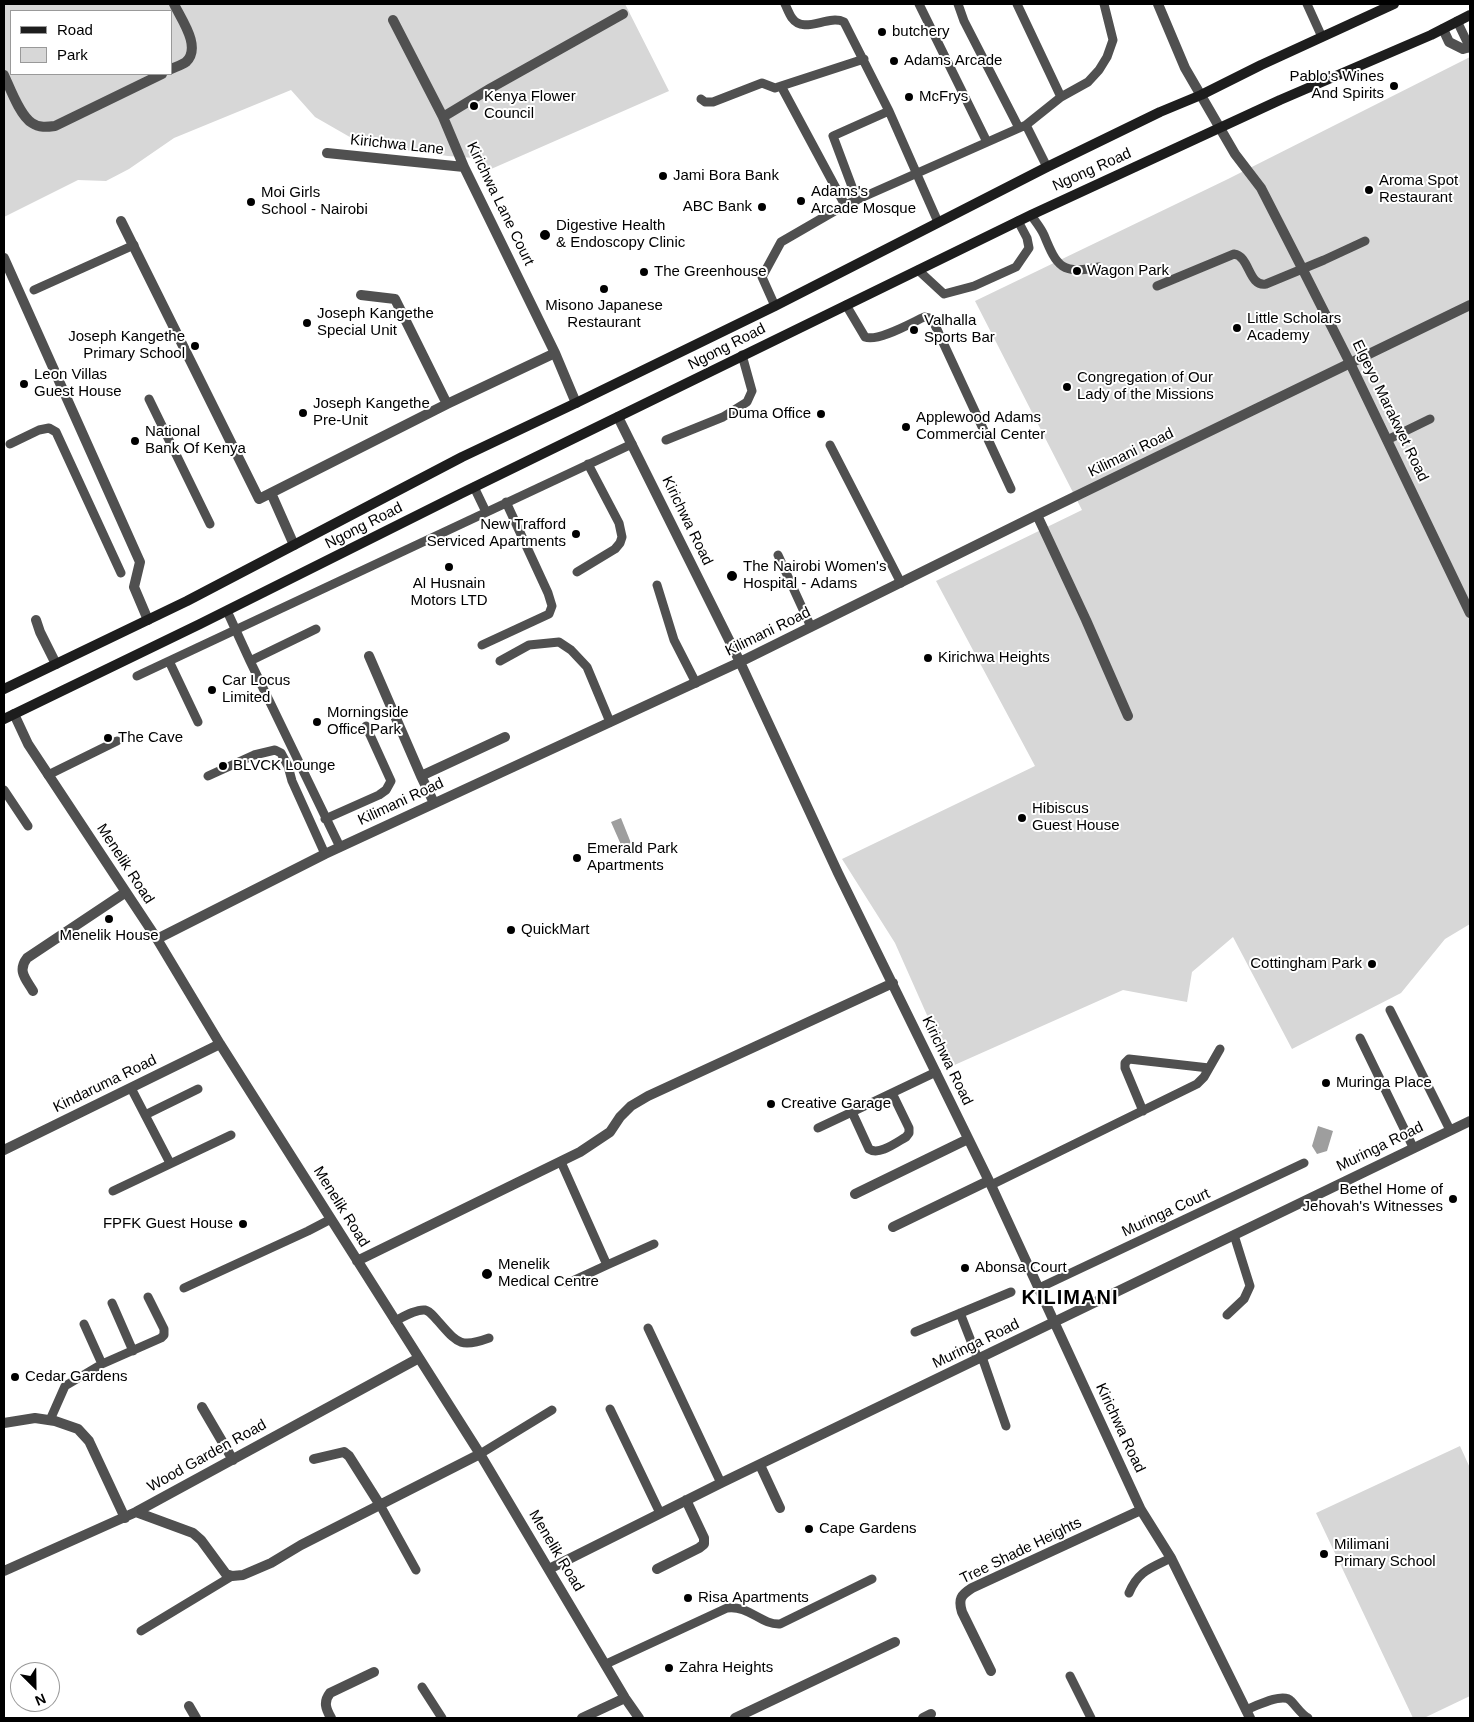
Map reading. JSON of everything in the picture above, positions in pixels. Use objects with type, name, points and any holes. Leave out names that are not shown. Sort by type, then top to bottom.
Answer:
[{"type":"main road","name":"Ngong Road","points":[[4,689],[148,620],[462,457],[775,306],[1047,166],[1160,112],[1201,96],[1394,4]]},
{"type":"main road","name":"Ngong Road","points":[[9,717],[228,611],[742,355],[1018,221],[1219,128],[1443,29],[1470,15]]},
{"type":"street","points":[[172,69],[186,62],[192,53],[191,40],[174,4]]},
{"type":"street","name":"Elgeyo Marakwet Road","points":[[1158,4],[1185,68],[1235,154],[1261,188],[1350,363],[1470,613]]},
{"type":"street","points":[[443,117],[499,83],[624,14]]},
{"type":"street","name":"Kirichwa Lane Court","points":[[393,20],[443,117],[464,167],[555,353],[576,403]]},
{"type":"street","points":[[1443,29],[1449,42],[1463,49],[1470,48]]},
{"type":"street","points":[[4,75],[25,117],[32,124],[43,127],[55,126],[160,75]]},
{"type":"street","name":"Kirichwa Lane","points":[[327,153],[464,167]]},
{"type":"street","points":[[121,220],[259,499],[447,404],[555,353]]},
{"type":"street","points":[[4,258],[140,562],[134,587],[148,620]]},
{"type":"street","points":[[361,296],[396,299],[447,404]]},
{"type":"street","name":"Kilimani Road","points":[[156,939],[325,854],[740,662],[1037,515],[1470,305]]},
{"type":"street","name":"Kirichwa Road","points":[[618,417],[740,662],[838,873],[893,983],[1039,1288],[1141,1510],[1171,1558],[1248,1714]]},
{"type":"street","points":[[271,493],[294,545]]},
{"type":"street","points":[[1037,515],[1128,716]]},
{"type":"street","points":[[36,620],[56,664]]},
{"type":"street","points":[[370,656],[434,803]]},
{"type":"street","name":"Menelik Road","points":[[9,717],[156,939],[220,1044],[480,1454],[625,1698],[639,1718]]},
{"type":"street","points":[[421,776],[505,737]]},
{"type":"street","points":[[33,991],[22,972],[22,964],[27,958],[126,892]]},
{"type":"street","points":[[358,1261],[595,1144],[610,1132],[620,1117],[631,1106],[648,1096],[893,983]]},
{"type":"street","name":"Kindaruma Road","points":[[4,1150],[220,1044]]},
{"type":"street","name":"Muringa Road","points":[[549,1569],[686,1500],[1470,1120]]},
{"type":"street","points":[[855,1194],[968,1139]]},
{"type":"street","points":[[893,1227],[989,1183]]},
{"type":"street","name":"Wood Garden Road","points":[[4,1571],[125,1518],[419,1358]]},
{"type":"street","points":[[202,1407],[233,1460]]},
{"type":"street","points":[[4,1424],[35,1418],[50,1420],[78,1429],[89,1441],[125,1518]]},
{"type":"street","points":[[314,1460],[344,1452],[349,1456],[380,1505]]},
{"type":"street","points":[[136,1512],[193,1533],[201,1540],[226,1574],[232,1576],[243,1575],[480,1454]]},
{"type":"street","points":[[760,1465],[780,1508]]},
{"type":"street","points":[[657,1569],[704,1544],[704,1538],[686,1500]]},
{"type":"street","name":"Tree Shade Heights","points":[[991,1671],[962,1612],[959,1603],[961,1596],[972,1588],[1141,1510]]},
{"type":"street","points":[[734,1718],[895,1642]]},
{"type":"street","points":[[331,1718],[325,1704],[326,1698],[330,1694],[374,1672]]},
{"type":"street","points":[[582,1718],[625,1698]]},
{"type":"street","points":[[189,1706],[196,1718]]},
{"type":"lane","points":[[785,4],[798,24],[806,25],[835,18],[844,22],[889,110],[938,222]]},
{"type":"lane","points":[[919,4],[987,142]]},
{"type":"lane","points":[[958,4],[964,21],[1047,166]]},
{"type":"lane","points":[[1017,4],[1061,97]]},
{"type":"lane","points":[[775,306],[762,277],[781,242],[845,205],[1023,126],[1061,97],[1088,82],[1100,70],[1113,40],[1104,4]]},
{"type":"lane","points":[[1308,4],[1322,37]]},
{"type":"lane","points":[[1458,22],[1470,48]]},
{"type":"lane","points":[[701,99],[704,102],[713,102],[762,83],[775,88],[864,59]]},
{"type":"lane","points":[[781,86],[845,205]]},
{"type":"lane","points":[[857,200],[833,136],[889,110]]},
{"type":"lane","points":[[1031,215],[1043,233],[1054,258],[1063,268],[1080,271],[1099,267]]},
{"type":"lane","points":[[918,270],[944,294],[974,286],[1016,267],[1029,248],[1027,238],[1018,221]]},
{"type":"lane","points":[[1157,286],[1234,254],[1239,255],[1243,259],[1256,282],[1262,285],[1303,270],[1366,241]]},
{"type":"lane","points":[[34,290],[134,245]]},
{"type":"lane","points":[[846,305],[865,337],[870,339],[880,337],[924,317],[929,318],[934,323],[1011,488]]},
{"type":"lane","points":[[666,440],[723,417],[747,402],[752,390],[742,355]]},
{"type":"lane","points":[[149,400],[210,524]]},
{"type":"lane","points":[[1387,440],[1430,419]]},
{"type":"lane","points":[[10,444],[39,430],[48,428],[56,432],[121,573]]},
{"type":"lane","points":[[137,676],[632,444]]},
{"type":"lane","points":[[830,444],[900,583]]},
{"type":"lane","points":[[577,572],[615,549],[620,543],[622,536],[619,523],[588,464]]},
{"type":"lane","points":[[474,487],[486,512]]},
{"type":"lane","points":[[482,645],[549,614],[552,606],[548,593],[506,502]]},
{"type":"lane","points":[[778,555],[811,627]]},
{"type":"lane","points":[[657,585],[674,640],[696,682]]},
{"type":"lane","points":[[228,611],[250,661],[340,847]]},
{"type":"lane","points":[[250,661],[316,629]]},
{"type":"lane","points":[[500,661],[528,645],[559,642],[571,650],[587,667],[610,722]]},
{"type":"lane","points":[[169,661],[198,722]]},
{"type":"lane","points":[[325,819],[379,795],[386,790],[391,781],[366,726]]},
{"type":"lane","points":[[48,775],[117,741]]},
{"type":"lane","points":[[208,776],[254,755],[275,750],[281,753],[325,854]]},
{"type":"lane","points":[[4,790],[28,826]]},
{"type":"lane","points":[[1390,1010],[1450,1130]]},
{"type":"lane","points":[[1360,1038],[1413,1147]]},
{"type":"lane","points":[[989,1183],[1197,1084],[1204,1077],[1220,1049]]},
{"type":"lane","points":[[1143,1110],[1125,1068],[1125,1063],[1129,1059],[1209,1068]]},
{"type":"lane","points":[[818,1128],[936,1072]]},
{"type":"lane","points":[[131,1088],[170,1163]]},
{"type":"lane","points":[[145,1115],[198,1089]]},
{"type":"lane","points":[[852,1112],[869,1149],[873,1152],[878,1152],[906,1137],[909,1133],[909,1128],[892,1093]]},
{"type":"lane","points":[[113,1191],[232,1135]]},
{"type":"lane","points":[[561,1162],[607,1265]]},
{"type":"lane","name":"Muringa Court","points":[[1039,1288],[1304,1163]]},
{"type":"lane","points":[[184,1288],[331,1219]]},
{"type":"lane","points":[[1227,1315],[1244,1299],[1250,1286],[1234,1235]]},
{"type":"lane","points":[[568,1283],[654,1244]]},
{"type":"lane","points":[[915,1332],[1011,1292]]},
{"type":"lane","points":[[50,1420],[65,1386],[102,1364],[161,1338],[164,1334],[164,1329],[148,1297]]},
{"type":"lane","points":[[112,1303],[134,1350]]},
{"type":"lane","points":[[395,1321],[424,1310],[431,1314],[452,1336],[462,1343],[473,1344],[489,1338]]},
{"type":"lane","points":[[960,1313],[980,1358],[1006,1426]]},
{"type":"lane","points":[[84,1324],[102,1364]]},
{"type":"lane","points":[[648,1328],[721,1483]]},
{"type":"lane","points":[[610,1409],[660,1513]]},
{"type":"lane","points":[[480,1454],[552,1410]]},
{"type":"lane","points":[[380,1505],[416,1570]]},
{"type":"lane","points":[[1129,1593],[1139,1575],[1171,1558]]},
{"type":"lane","points":[[140,1631],[232,1576]]},
{"type":"lane","points":[[606,1664],[727,1608],[737,1606],[773,1624],[780,1624],[872,1579]]},
{"type":"lane","points":[[1070,1676],[1091,1718]]},
{"type":"lane","points":[[422,1687],[442,1718]]},
{"type":"lane","points":[[1248,1714],[1275,1699],[1290,1698],[1308,1718]]},
{"type":"green space","points":[[4,4],[625,4],[669,91],[482,173],[474,158],[362,144],[315,117],[291,90],[174,138],[129,169],[106,181],[78,180],[4,217]]},
{"type":"green space","points":[[1470,57],[1470,924],[1445,939],[1401,993],[1292,1049],[1233,937],[1192,972],[1187,1002],[1123,990],[950,1067],[895,943],[842,859],[1035,766],[936,581],[1082,510],[975,301],[1228,179]]},
{"type":"green space","points":[[1460,1446],[1470,1468],[1470,1696],[1424,1718],[1413,1718],[1316,1513]]},
{"type":"shaded area","points":[[621,818],[631,843],[622,847],[611,822]]},
{"type":"shaded area","points":[[1318,1126],[1333,1131],[1327,1151],[1317,1154],[1312,1146]]},
{"type":"place","name":"butchery","points":[[882,32]]},
{"type":"place","name":"Adams Arcade","points":[[894,61]]},
{"type":"place","name":"Pablo's Wines And Spirits","points":[[1394,86]]},
{"type":"place","name":"McFrys","points":[[909,97]]},
{"type":"place","name":"Kenya Flower Council","points":[[474,106]]},
{"type":"place","name":"Jami Bora Bank","points":[[663,176]]},
{"type":"place","name":"Aroma Spot Restaurant","points":[[1369,190]]},
{"type":"place","name":"Adams's Arcade Mosque","points":[[801,201]]},
{"type":"place","name":"Moi Girls School - Nairobi","points":[[251,202]]},
{"type":"place","name":"ABC Bank","points":[[762,207]]},
{"type":"place","name":"Digestive Health & Endoscopy Clinic","points":[[545,235]]},
{"type":"place","name":"Wagon Park","points":[[1077,271]]},
{"type":"place","name":"The Greenhouse","points":[[644,272]]},
{"type":"place","name":"Misono Japanese Restaurant","points":[[604,289]]},
{"type":"place","name":"Joseph Kangethe Special Unit","points":[[307,323]]},
{"type":"place","name":"Little Scholars Academy","points":[[1237,328]]},
{"type":"place","name":"Valhalla Sports Bar","points":[[914,330]]},
{"type":"place","name":"Joseph Kangethe Primary School","points":[[195,346]]},
{"type":"place","name":"Leon Villas Guest House","points":[[24,384]]},
{"type":"place","name":"Congregation of Our Lady of the Missions","points":[[1067,387]]},
{"type":"place","name":"Joseph Kangethe Pre-Unit","points":[[303,413]]},
{"type":"place","name":"Duma Office","points":[[821,414]]},
{"type":"place","name":"Applewood Adams Commercial Center","points":[[906,427]]},
{"type":"place","name":"National Bank Of Kenya","points":[[135,441]]},
{"type":"place","name":"New Trafford Serviced Apartments","points":[[576,534]]},
{"type":"place","name":"Al Husnain Motors LTD","points":[[449,567]]},
{"type":"place","name":"The Nairobi Women's Hospital - Adams","points":[[732,576]]},
{"type":"place","name":"Kirichwa Heights","points":[[928,658]]},
{"type":"place","name":"Car Locus Limited","points":[[212,690]]},
{"type":"place","name":"Morningside Office Park","points":[[317,722]]},
{"type":"place","name":"The Cave","points":[[108,738]]},
{"type":"place","name":"BLVCK Lounge","points":[[223,766]]},
{"type":"place","name":"Hibiscus Guest House","points":[[1022,818]]},
{"type":"place","name":"Emerald Park Apartments","points":[[577,858]]},
{"type":"place","name":"Menelik House","points":[[109,919]]},
{"type":"place","name":"QuickMart","points":[[511,930]]},
{"type":"place","name":"Cottingham Park","points":[[1372,964]]},
{"type":"place","name":"Muringa Place","points":[[1326,1083]]},
{"type":"place","name":"Creative Garage","points":[[771,1104]]},
{"type":"place","name":"Bethel Home of Jehovah's Witnesses","points":[[1453,1199]]},
{"type":"place","name":"FPFK Guest House","points":[[243,1224]]},
{"type":"place","name":"Abonsa Court","points":[[965,1268]]},
{"type":"place","name":"Menelik Medical Centre","points":[[487,1274]]},
{"type":"place","name":"Cedar Gardens","points":[[15,1377]]},
{"type":"place","name":"Cape Gardens","points":[[809,1529]]},
{"type":"place","name":"Milimani Primary School","points":[[1324,1554]]},
{"type":"place","name":"Risa Apartments","points":[[688,1598]]},
{"type":"place","name":"Zahra Heights","points":[[669,1668]]},
{"type":"district","name":"KILIMANI","points":[[1070,1298]]}]
